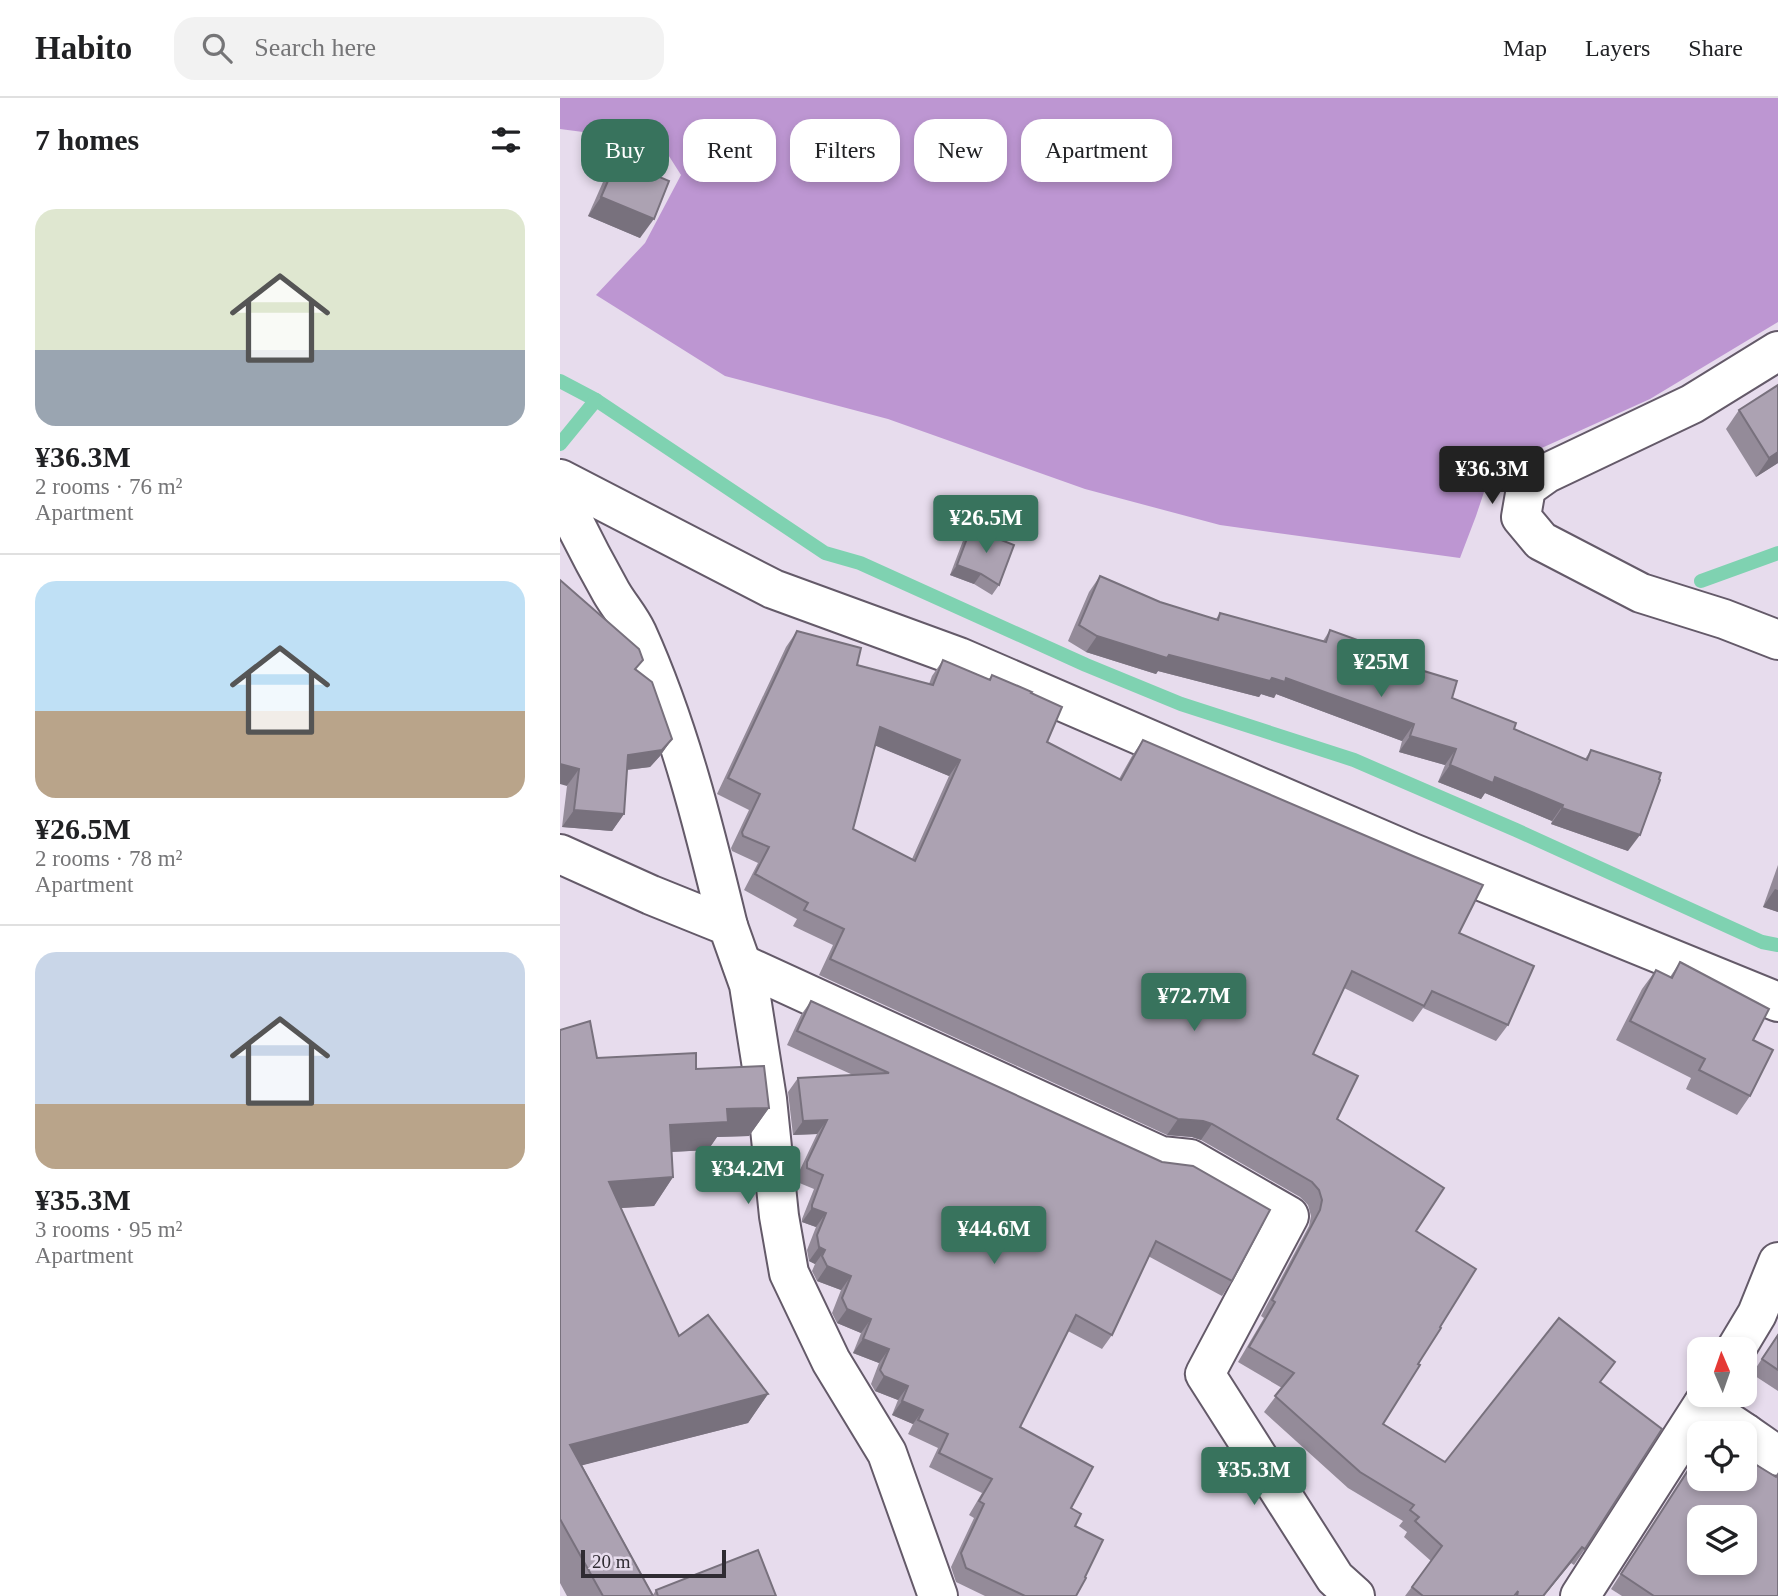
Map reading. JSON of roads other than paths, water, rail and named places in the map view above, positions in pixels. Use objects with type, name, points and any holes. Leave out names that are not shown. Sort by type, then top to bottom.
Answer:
[{"type":"street","points":[[1778,351],[1692,404],[1547,473],[1525,488],[1521,517],[1541,541],[1641,593],[1724,619],[1778,640]]},
{"type":"street","points":[[560,479],[773,589],[959,657],[1410,852],[1778,1002]]},
{"type":"street","points":[[560,493],[613,596],[635,628],[653,669],[676,733],[705,830],[728,926],[749,985],[767,1099],[779,1216],[789,1273],[831,1361],[887,1453],[937,1596]]},
{"type":"street","points":[[560,854],[728,926]]},
{"type":"street","points":[[742,964],[1161,1156],[1190,1159],[1289,1216],[1205,1374],[1335,1577],[1355,1596]]},
{"type":"street","points":[[1743,1337],[1756,1314],[1778,1262]]},
{"type":"street","points":[[1580,1596],[1702,1407]]},
{"type":"street","points":[[1714,1407],[1731,1421]]},
{"type":"street","points":[[1757,1441],[1778,1456]]},
{"type":"waterway","points":[[560,381],[596,400],[825,553],[860,563],[1086,665],[1181,704],[1354,760],[1762,942],[1778,945]]},
{"type":"waterway","points":[[560,444],[596,400]]},
{"type":"waterway","points":[[1701,581],[1778,553]]}]
